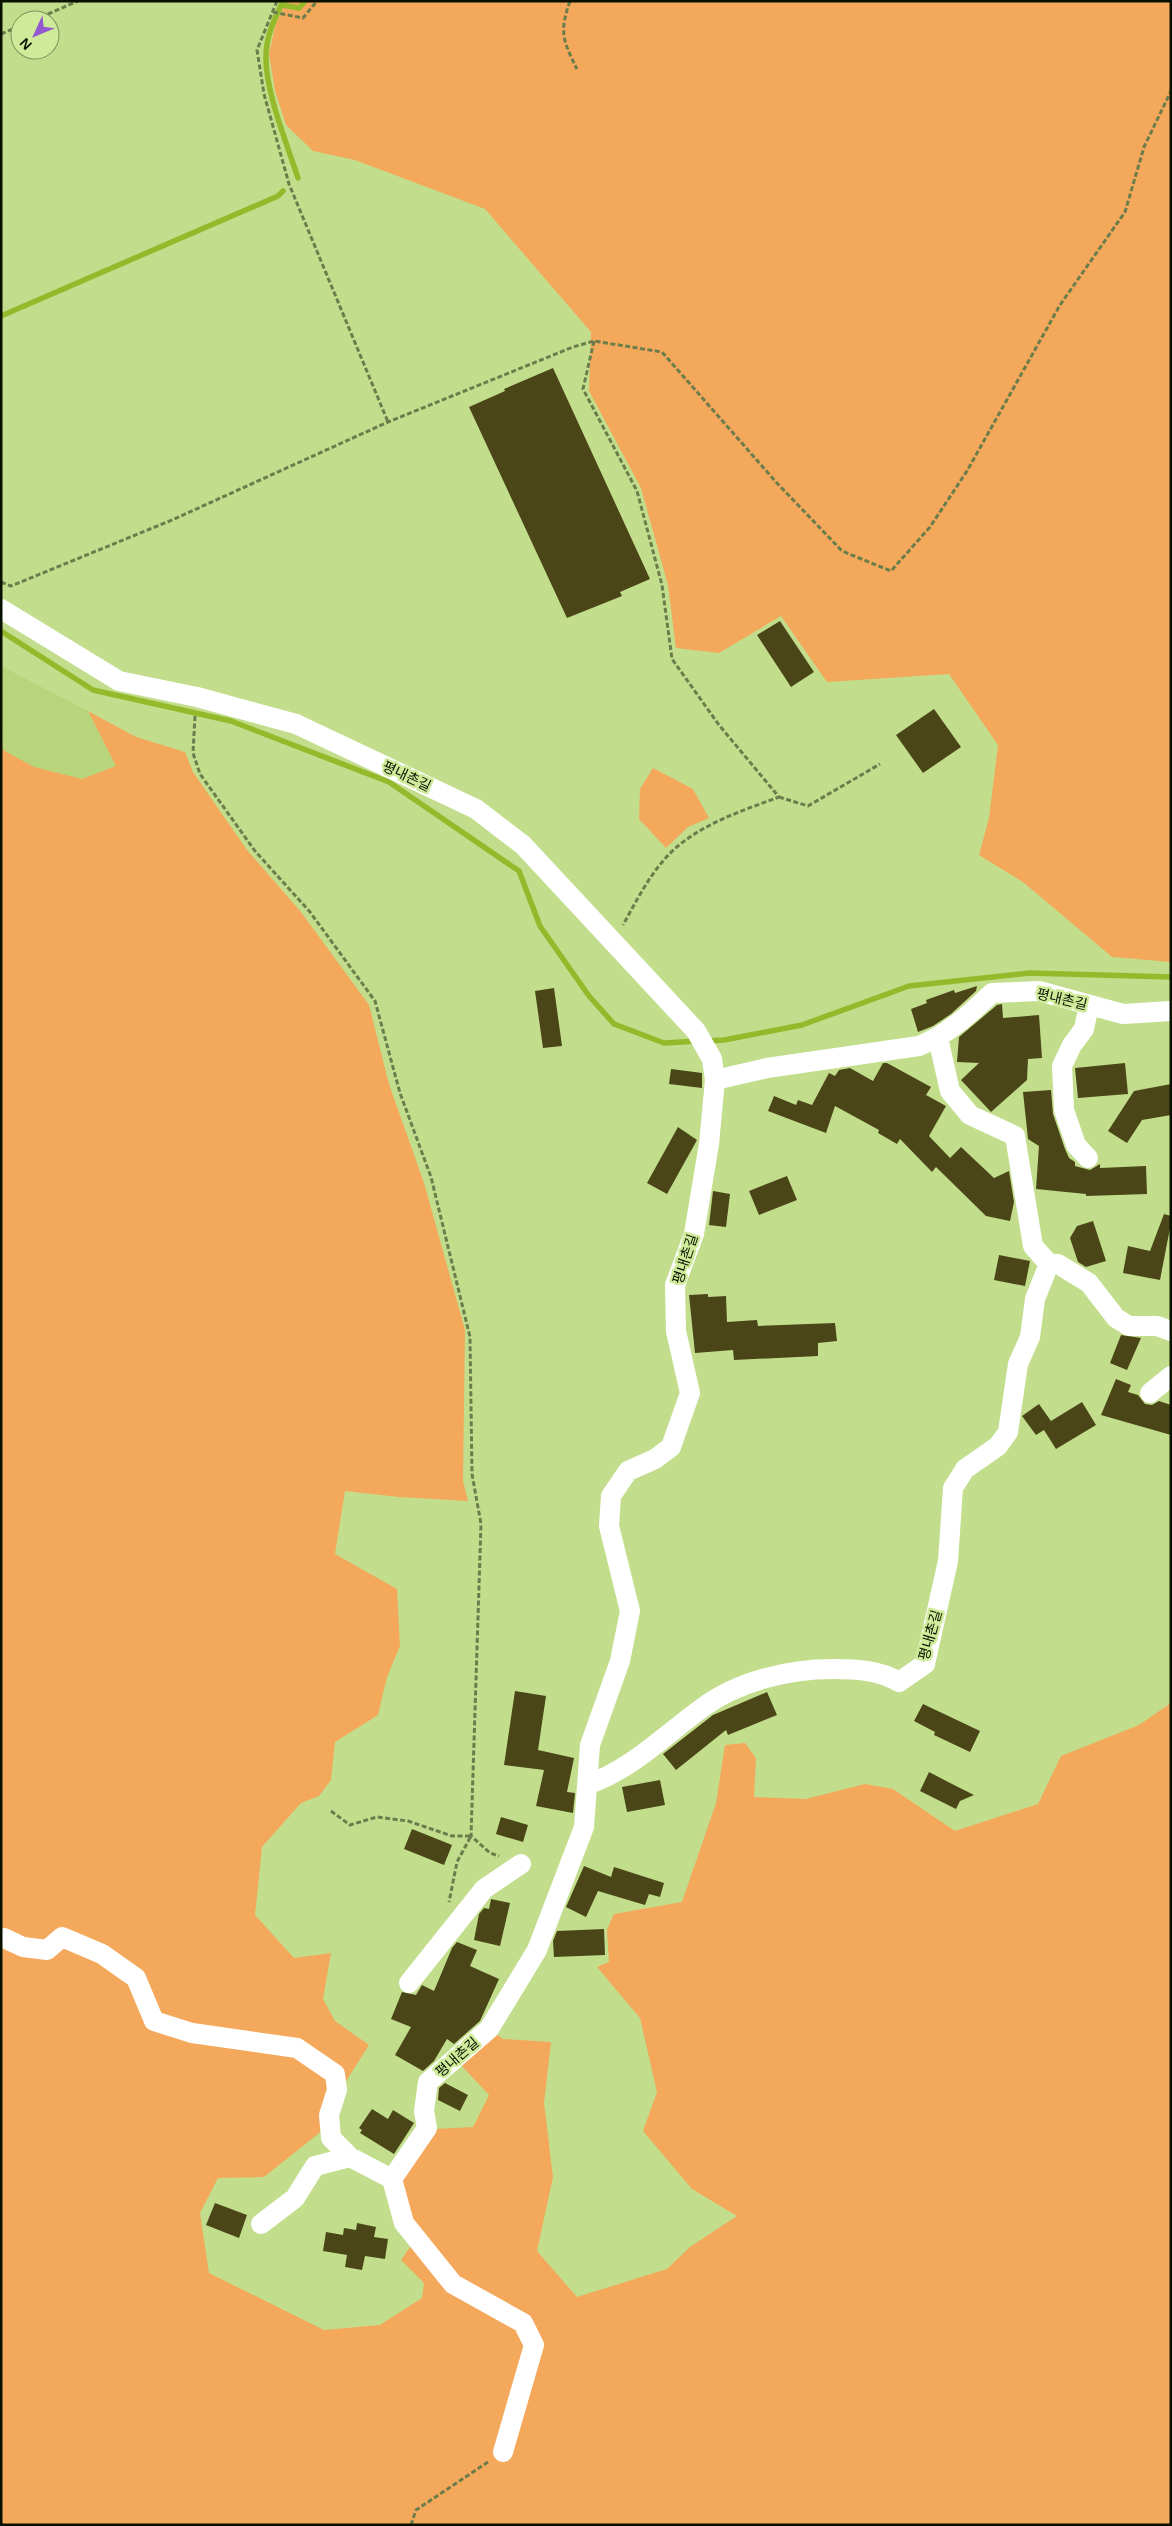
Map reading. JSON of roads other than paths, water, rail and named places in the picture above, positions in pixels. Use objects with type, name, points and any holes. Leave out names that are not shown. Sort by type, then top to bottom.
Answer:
[{"type":"street","name":"평내촌길","points":[[1,609],[119,681],[197,696],[296,724],[476,809],[523,845],[696,1031],[712,1059],[715,1080],[709,1144],[694,1234],[675,1285],[676,1331],[690,1393],[671,1448],[655,1460],[628,1471],[611,1496],[609,1526],[630,1611],[620,1661],[590,1745],[589,1784],[584,1827],[537,1950],[489,2029],[428,2082],[424,2110],[427,2128],[392,2179]]},
{"type":"street","name":"평내촌길","points":[[715,1080],[767,1068],[919,1046],[938,1038],[965,1018],[992,993],[1039,991],[1123,1014],[1171,1011]]},
{"type":"street","points":[[1088,1158],[1076,1145],[1064,1110],[1062,1066],[1072,1045],[1084,1029],[1089,1005]]},
{"type":"street","points":[[938,1038],[950,1091],[970,1115],[1015,1136],[1033,1246],[1049,1264],[1058,1264],[1089,1283],[1116,1318],[1129,1326],[1156,1326],[1171,1330]]},
{"type":"street","name":"평내촌길","points":[[589,1784],[607,1778],[670,1734],[704,1707],[730,1692],[777,1675],[820,1669],[853,1670],[887,1675],[899,1682],[925,1664],[948,1561],[953,1488],[965,1469],[998,1446],[1008,1432],[1018,1364],[1030,1337],[1035,1299],[1049,1264]]},
{"type":"street","points":[[1150,1393],[1171,1376]]},
{"type":"street","points":[[409,1982],[484,1889],[521,1864]]},
{"type":"street","points":[[4,1938],[23,1948],[47,1950],[62,1937],[102,1954],[136,1978],[154,2021],[192,2033],[297,2048],[334,2074],[337,2090],[329,2115],[330,2138],[350,2157],[392,2179],[404,2223],[453,2284],[523,2323],[534,2345],[503,2452]]},
{"type":"street","points":[[261,2224],[295,2198],[315,2166],[350,2157]]},
{"type":"waterway","points":[[283,1],[268,41],[267,70],[273,101],[298,178]]},
{"type":"waterway","points":[[282,5],[299,8],[305,1]]},
{"type":"waterway","points":[[1,316],[278,196],[283,191]]},
{"type":"waterway","points":[[1,631],[93,690],[231,721],[389,782],[519,871],[540,926],[589,996],[614,1024],[664,1043],[698,1041]]},
{"type":"waterway","points":[[707,1041],[724,1040],[802,1025],[909,986],[1030,973],[1171,977]]}]
